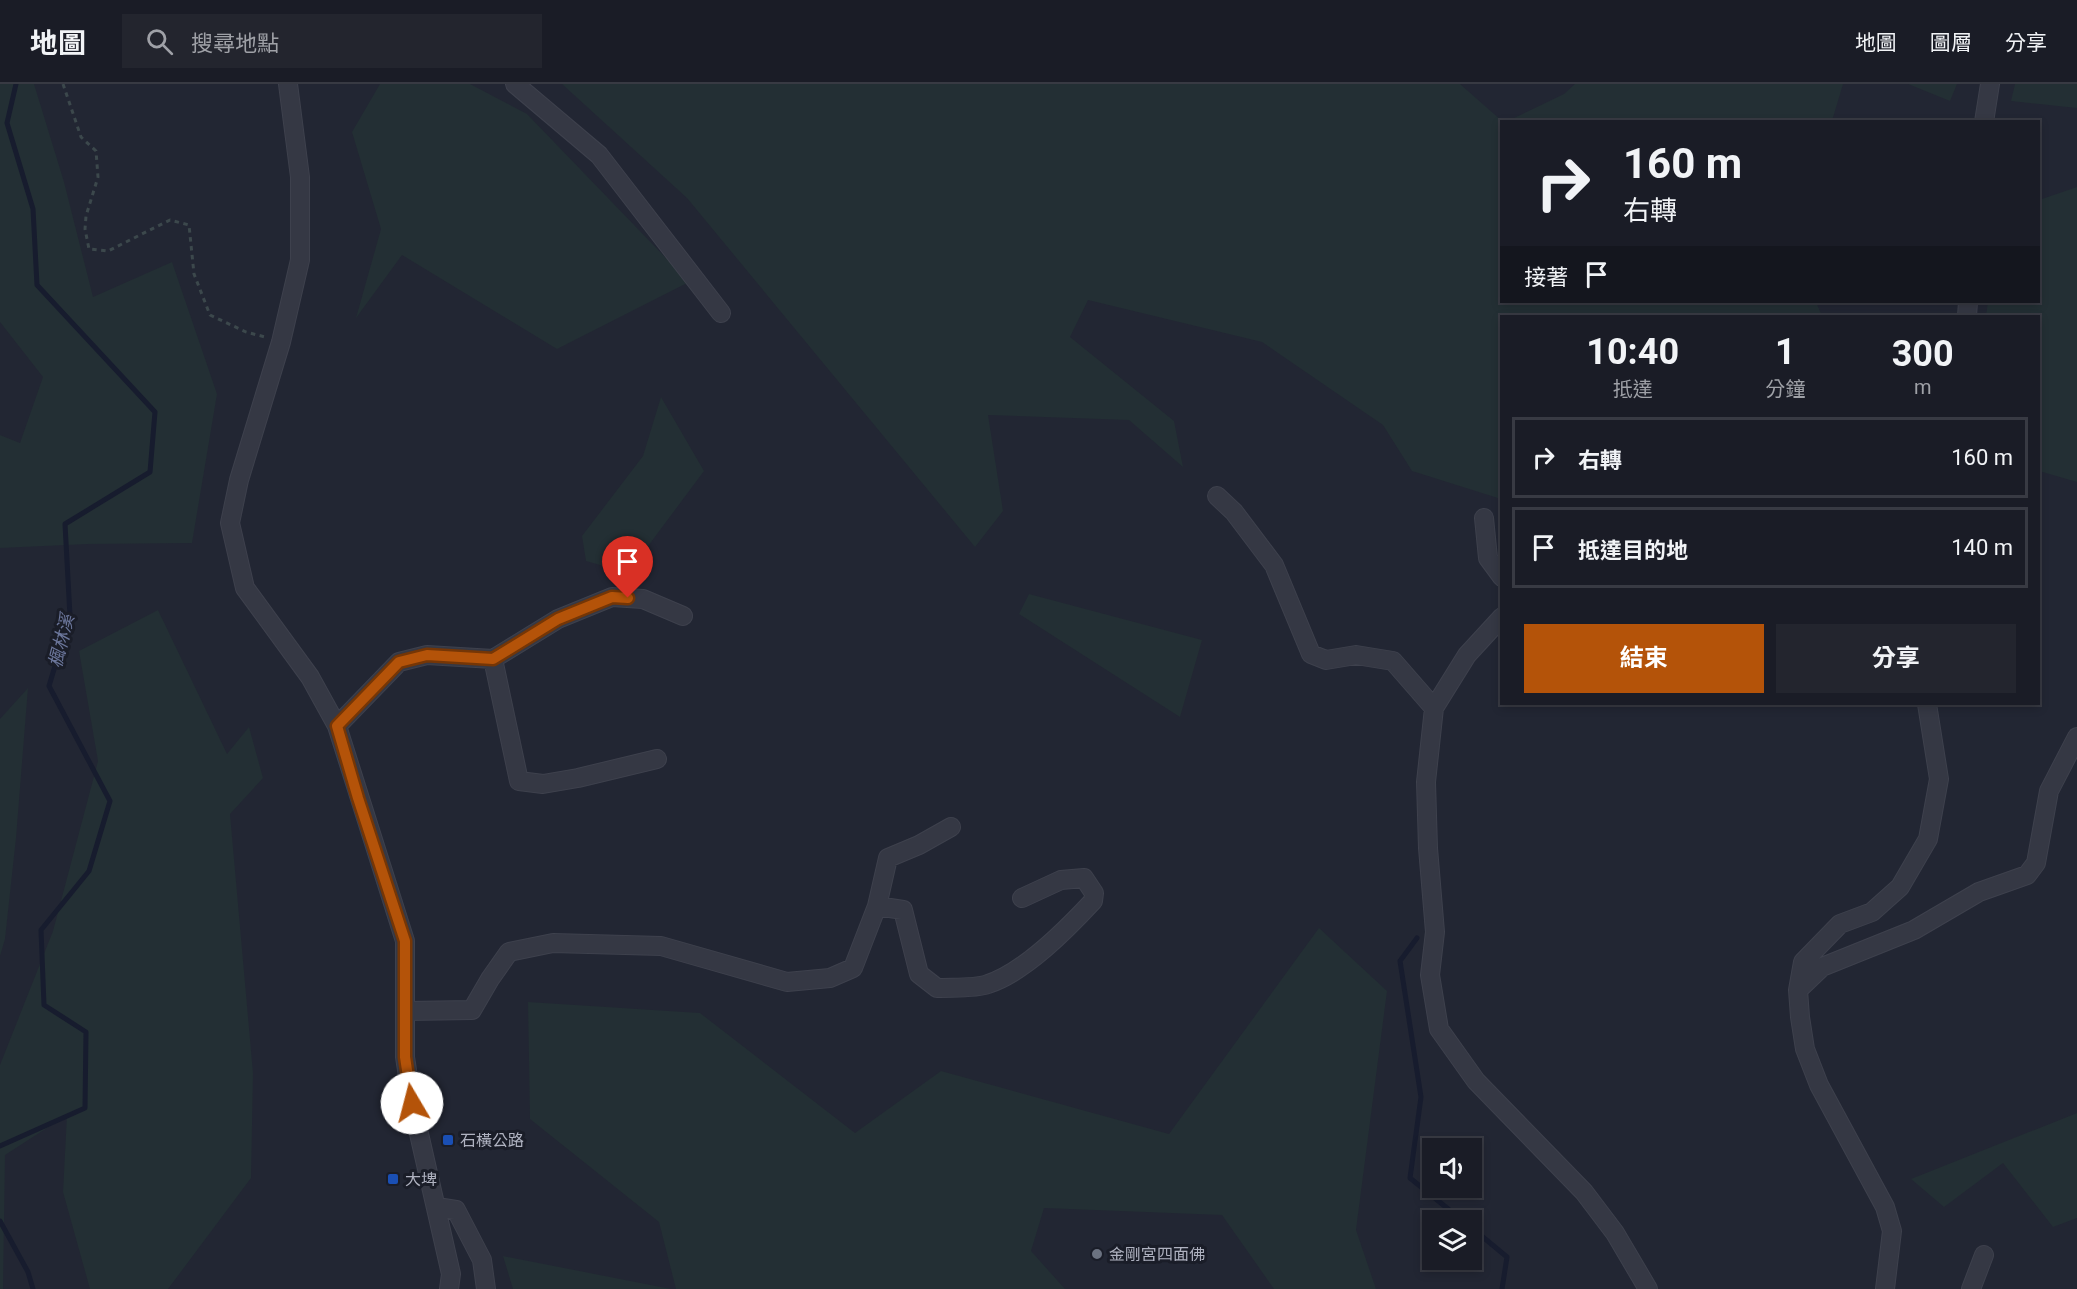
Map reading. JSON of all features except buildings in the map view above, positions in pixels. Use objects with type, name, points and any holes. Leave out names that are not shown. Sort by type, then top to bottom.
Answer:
[{"type":"street","points":[[288,84],[300,177],[300,260],[281,342],[240,480],[230,523],[245,588],[310,677],[337,726],[405,941],[405,1057],[412,1103],[451,1274],[449,1289]]},
{"type":"street","points":[[515,84],[599,155],[721,313]]},
{"type":"street","points":[[1984,120],[1990,84]]},
{"type":"street","points":[[1217,496],[1234,512],[1274,565],[1311,654],[1326,660],[1356,655],[1393,661],[1434,708]]},
{"type":"street","points":[[1484,518],[1488,558],[1500,574]]},
{"type":"street","points":[[337,726],[399,662],[427,655],[493,659],[558,619],[612,597],[643,599],[683,616]]},
{"type":"street","points":[[1500,619],[1467,655],[1434,708],[1426,782],[1428,848],[1435,932],[1430,975],[1439,1029],[1476,1081],[1584,1192],[1615,1233],[1648,1289]]},
{"type":"street","points":[[493,659],[519,782],[543,784],[657,759]]},
{"type":"street","points":[[1885,1289],[1892,1231],[1885,1207],[1819,1085],[1805,1049],[1798,990],[1803,962],[1840,924],[1872,912],[1900,887],[1928,839],[1939,779],[1926,705]]},
{"type":"street","points":[[1798,990],[1822,967],[1914,930],[1979,892],[2027,875],[2036,863],[2049,790],[2077,737]]},
{"type":"street","points":[[406,1011],[472,1010],[509,952],[553,943],[661,946],[787,982],[830,978],[853,968],[877,906],[888,858],[951,827]]},
{"type":"street","points":[[877,906],[903,910],[920,974],[937,988],[987,985],[1023,966],[1094,901],[1094,893],[1084,878],[1061,880],[1022,898]]},
{"type":"street","points":[[437,1207],[456,1210],[482,1260],[486,1289]]},
{"type":"street","points":[[1971,1289],[1984,1255]]},
{"type":"path","points":[[63,84],[81,137],[96,152],[98,177],[86,216],[85,229],[89,249],[108,251],[170,220],[189,225],[194,274],[210,315],[246,332],[281,342]]},
{"type":"shaded area","points":[[0,84],[34,84],[64,182],[93,297],[172,262],[217,394],[192,543],[0,548],[0,435],[20,443],[43,377],[0,322]]},
{"type":"shaded area","points":[[380,84],[470,84],[527,114],[689,282],[557,349],[402,255],[356,318],[381,229],[352,132]]},
{"type":"shaded area","points":[[562,84],[1460,84],[1501,120],[1500,303],[1816,303],[1822,315],[1500,315],[1500,499],[1412,471],[1383,425],[1262,342],[1088,300],[1070,337],[1174,421],[1183,467],[1129,420],[988,415],[1003,511],[975,547],[687,198]]},
{"type":"shaded area","points":[[1575,84],[1843,84],[1832,120],[1510,120],[1564,94]]},
{"type":"shaded area","points":[[1908,84],[1957,84],[1950,101]]},
{"type":"shaded area","points":[[2015,84],[2077,84],[2077,108],[2011,101]]},
{"type":"shaded area","points":[[2077,187],[2077,482],[2040,471],[2040,315],[1986,315],[1988,303],[2040,303],[2040,200]]},
{"type":"shaded area","points":[[661,397],[704,471],[628,573],[586,561],[582,536],[643,456]]},
{"type":"shaded area","points":[[1029,594],[1202,640],[1180,717],[1019,614]]},
{"type":"shaded area","points":[[158,610],[227,754],[249,727],[263,778],[230,814],[253,1073],[251,1178],[168,1289],[90,1289],[63,1192],[67,1115],[5,1155],[3,1289],[0,1289],[0,1065],[53,931],[98,761],[79,651]]},
{"type":"shaded area","points":[[28,688],[16,838],[5,939],[0,956],[0,719]]},
{"type":"shaded area","points":[[1319,928],[1387,991],[1356,1230],[1376,1289],[1274,1289],[1222,1215],[1044,1208],[1031,1251],[1065,1289],[676,1289],[659,1222],[530,1119],[528,1002],[700,1013],[855,1133],[941,1071],[1169,1134]]},
{"type":"shaded area","points":[[2077,1113],[2077,1218],[2053,1227],[2003,1163],[1944,1207],[1911,1179]]},
{"type":"shaded area","points":[[503,1256],[671,1289],[513,1289]]},
{"type":"waterway","name":"楓林溪","points":[[0,1146],[85,1108],[86,1032],[44,1005],[41,930],[89,871],[110,801],[49,686],[70,616],[65,524],[150,472],[155,412],[37,285],[33,209],[7,123],[16,84]]},
{"type":"waterway","points":[[1417,938],[1400,961],[1421,1097],[1410,1178],[1449,1210]]},
{"type":"waterway","name":"楓林溪","points":[[0,1221],[28,1272],[33,1289]]},
{"type":"waterway","points":[[1482,1236],[1507,1257],[1502,1289]]},
{"type":"place","name":"石橫公路","points":[[448,1140]]},
{"type":"place","name":"大埤","points":[[393,1179]]},
{"type":"place","name":"金剛宮四面佛","points":[[1097,1254]]},
{"type":"route","points":[[412,1103],[405,1057],[405,941],[337,726],[399,662],[427,655],[493,659],[558,619],[612,597],[628,598]]}]
